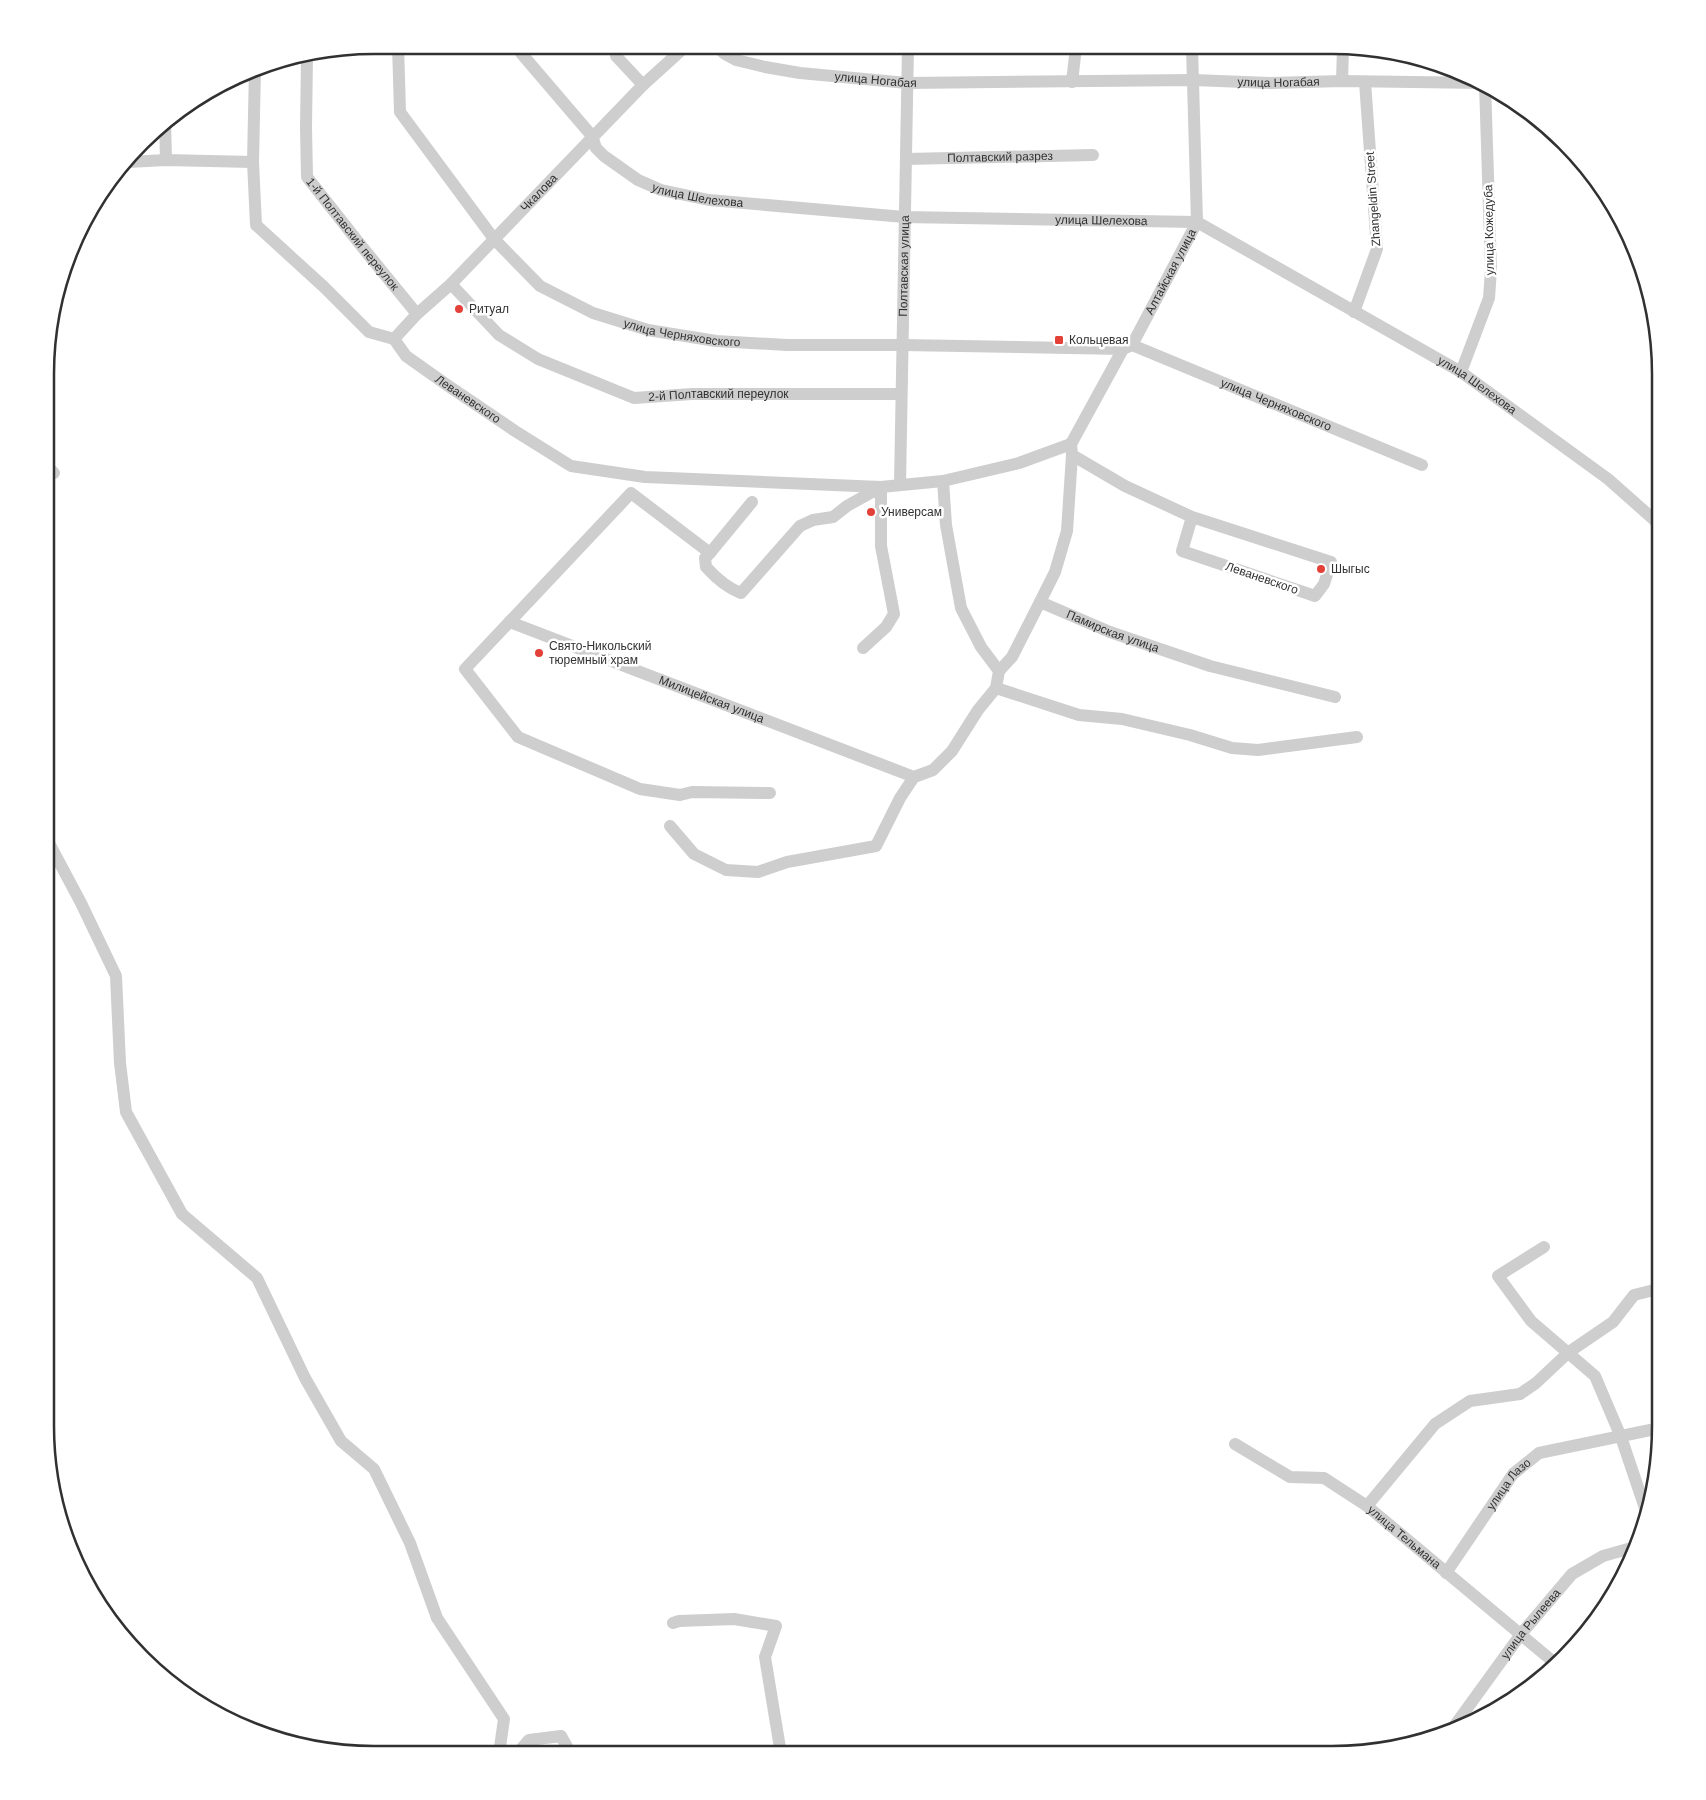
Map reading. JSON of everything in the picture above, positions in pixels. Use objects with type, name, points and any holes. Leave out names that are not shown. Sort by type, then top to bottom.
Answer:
[{"type":"street","name":"улица Черняховского","points":[[398,54],[400,112],[494,239],[540,286],[593,313],[648,330],[716,341],[770,344],[1128,347],[1422,464]]},
{"type":"street","name":"улица Шелехова","points":[[522,54],[592,136],[596,148],[604,156],[638,180],[661,190],[709,200],[904,217],[1196,222],[1461,372],[1608,479],[1652,517]]},
{"type":"street","points":[[616,54],[643,85]]},
{"type":"street","name":"Чкалова","points":[[394,339],[417,314],[451,284],[592,136],[677,54]]},
{"type":"street","name":"улица Ногабая","points":[[725,54],[736,60],[800,73],[907,83],[1193,80],[1270,83],[1342,81],[1465,83]]},
{"type":"street","name":"Полтавская улица","points":[[900,485],[908,54]]},
{"type":"street","points":[[1072,82],[1075,54]]},
{"type":"street","name":"Алтайская улица","points":[[1072,450],[1196,222],[1192,54]]},
{"type":"street","points":[[1342,54],[1342,81]]},
{"type":"street","name":"1-й Полтавский переулок","points":[[307,61],[307,177],[417,314]]},
{"type":"street","points":[[255,77],[253,162],[256,225],[324,287],[369,332],[394,339]]},
{"type":"street","name":"Zhangeldin Street","points":[[1354,312],[1377,250],[1365,82]]},
{"type":"street","name":"улица Кожедуба","points":[[1461,372],[1489,298],[1491,270],[1484,93]]},
{"type":"street","points":[[166,131],[166,160]]},
{"type":"street","name":"Полтавский разрез","points":[[906,159],[1093,155]]},
{"type":"street","points":[[134,162],[166,160],[253,162]]},
{"type":"street","name":"2-й Полтавский переулок","points":[[451,284],[500,335],[538,358],[634,398],[692,394],[901,394]]},
{"type":"street","name":"Леваневского","points":[[394,339],[406,356],[438,379],[571,466],[645,477],[882,487],[943,481],[1072,450],[1125,486],[1192,517],[1331,562],[1324,584],[1315,596],[1182,551],[1192,517]]},
{"type":"street","points":[[670,826],[694,854],[726,870],[758,872],[787,862],[876,846],[900,798],[914,777],[932,770],[952,751],[978,710],[996,688],[999,671],[1012,658],[1055,572],[1066,531],[1072,450]]},
{"type":"street","points":[[943,481],[946,525],[961,608],[981,647],[999,671]]},
{"type":"street","points":[[863,648],[886,627],[894,614],[881,546],[882,487]]},
{"type":"street","name":"Леваневского","points":[[710,553],[705,558],[706,567],[717,579],[741,593],[800,526],[813,520],[833,517],[847,506],[882,487]]},
{"type":"street","points":[[752,502],[710,553],[631,493],[465,669],[518,737],[640,789],[680,795],[692,792],[770,793]]},
{"type":"street","name":"Памирская улица","points":[[1040,602],[1110,632],[1210,666],[1335,698]]},
{"type":"street","name":"Милицейская улица","points":[[510,622],[914,777]]},
{"type":"street","points":[[996,688],[1078,714],[1122,719],[1190,735],[1232,748],[1258,750],[1357,737]]},
{"type":"street","points":[[54,852],[116,976],[120,1062],[126,1112],[182,1214],[257,1278],[305,1378],[341,1442],[374,1469],[410,1543],[436,1618],[504,1719],[501,1746]]},
{"type":"street","points":[[1544,1247],[1498,1276],[1531,1321],[1594,1376],[1620,1438],[1643,1502]]},
{"type":"street","points":[[1367,1506],[1435,1424],[1470,1401],[1520,1394],[1536,1383],[1568,1352],[1612,1322],[1634,1295],[1652,1290]]},
{"type":"street","name":"улица Лазо","points":[[1446,1573],[1513,1474],[1539,1453],[1652,1430]]},
{"type":"street","name":"улица Тельмана","points":[[1235,1444],[1290,1477],[1324,1478],[1367,1506],[1551,1660]]},
{"type":"street","name":"улица Рылеева","points":[[1458,1720],[1521,1634],[1572,1574],[1603,1556],[1628,1549]]},
{"type":"street","points":[[674,1624],[679,1622],[734,1619],[776,1626],[765,1657],[780,1746]]},
{"type":"street","points":[[524,1746],[529,1740],[561,1736],[567,1746]]},
{"type":"place","name":"Ритуал","points":[[459,309]]},
{"type":"place","name":"Кольцевая","points":[[1059,340]]},
{"type":"place","name":"Универсам","points":[[871,512]]},
{"type":"place","name":"Шыгыс","points":[[1321,569]]},
{"type":"place","name":"Свято-Никольский тюремный храм","points":[[539,653]]}]
